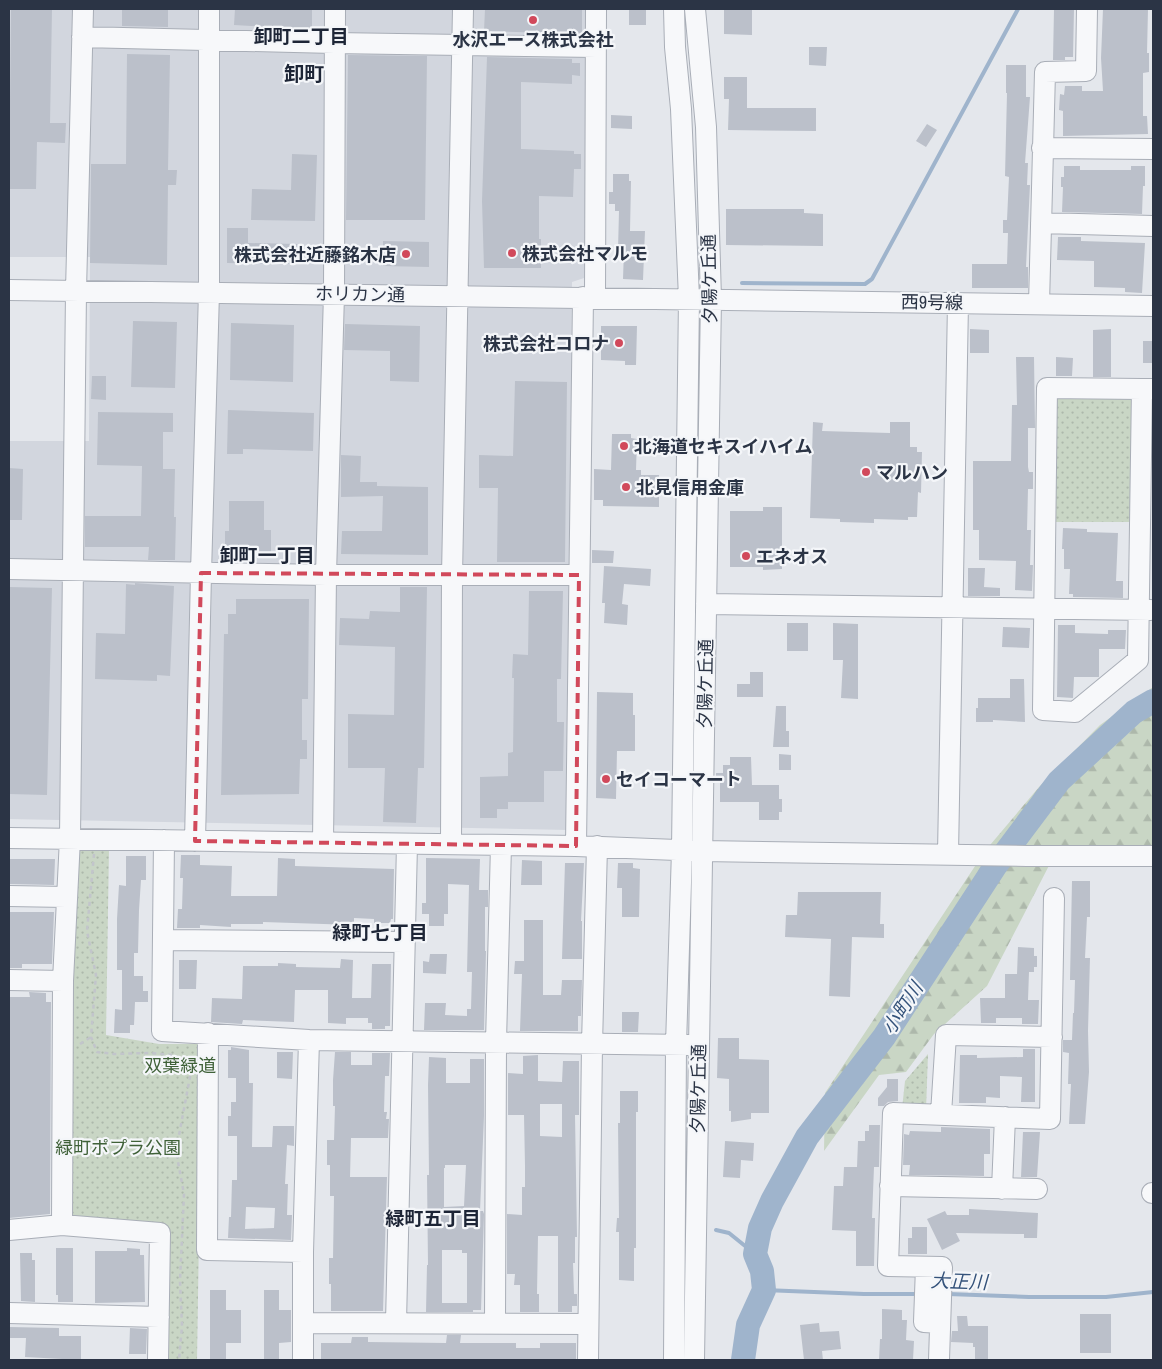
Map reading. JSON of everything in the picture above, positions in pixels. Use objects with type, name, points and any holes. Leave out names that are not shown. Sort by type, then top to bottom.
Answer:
[{"type":"street","points":[[62,1225],[63,981],[70,838],[76,291],[82,9]]},
{"type":"street","points":[[195,841],[209,292],[209,9]]},
{"type":"street","points":[[323,842],[326,575],[334,294],[335,9]]},
{"type":"street","points":[[451,844],[452,576],[463,9]]},
{"type":"street","points":[[576,846],[579,575],[589,297],[596,9]]},
{"type":"street","name":"夕陽ケ丘通","points":[[674,9],[675,46],[682,118],[689,298],[682,850],[676,1045],[674,1360]]},
{"type":"street","name":"夕陽ケ丘通","points":[[694,1360],[711,299],[706,127],[695,9]]},
{"type":"street","points":[[1039,304],[1045,72],[1086,71],[1087,9]]},
{"type":"street","points":[[82,37],[596,47]]},
{"type":"street","points":[[1042,148],[1153,149]]},
{"type":"street","points":[[1041,223],[1153,226]]},
{"type":"street","name":"ホリカン通","points":[[9,290],[711,299]]},
{"type":"street","name":"西9号線","points":[[711,299],[1153,306]]},
{"type":"street","points":[[948,854],[958,302]]},
{"type":"street","points":[[1048,388],[1147,389],[1146,610],[1138,660],[1075,712],[1042,710],[1048,388]]},
{"type":"street","points":[[9,569],[326,575],[579,575]]},
{"type":"street","points":[[706,604],[953,608],[1043,607],[1146,610]]},
{"type":"street","points":[[9,838],[597,846],[682,850],[1028,856],[1153,856]]},
{"type":"street","points":[[164,840],[162,1031],[309,1040],[698,1046]]},
{"type":"street","points":[[396,1323],[407,844]]},
{"type":"street","points":[[495,1323],[496,1042],[501,845]]},
{"type":"street","points":[[588,1360],[592,1045],[597,846]]},
{"type":"street","points":[[9,896],[66,898]]},
{"type":"street","points":[[939,1360],[931,1278],[888,1266],[893,1113],[1050,1119],[1054,898]]},
{"type":"street","points":[[163,940],[404,942]]},
{"type":"street","points":[[9,980],[63,981]]},
{"type":"street","points":[[208,1033],[207,1250],[303,1252]]},
{"type":"street","points":[[941,1114],[946,1034],[1052,1037]]},
{"type":"street","points":[[303,1360],[303,1252],[309,1040]]},
{"type":"street","points":[[1002,1189],[1005,1117]]},
{"type":"street","points":[[890,1186],[1037,1189]]},
{"type":"street","points":[[9,1230],[62,1225],[160,1234],[158,1360]]},
{"type":"street","points":[[9,1313],[159,1317]]},
{"type":"street","points":[[304,1323],[588,1324]]},
{"type":"path","points":[[97,839],[87,931],[96,976],[91,1037],[97,1052],[173,1055],[185,1066],[190,1077],[176,1151],[184,1194],[180,1281],[182,1326],[179,1360]]},
{"type":"highlighted area","points":[[201,573],[579,575],[576,846],[195,841]]},
{"type":"shaded area","points":[[9,9],[588,9],[584,278],[572,282],[568,830],[9,819],[9,441],[89,441],[90,257],[9,257]]},
{"type":"green space","points":[[1129,393],[1136,400],[1134,522],[1051,522],[1054,397]]},
{"type":"green space","points":[[1153,687],[1153,847],[1057,850],[987,986],[934,1034],[906,1072],[879,1075],[824,1151],[825,1093],[985,851],[1039,787],[1100,725]]},
{"type":"green space","points":[[77,849],[109,849],[106,1035],[159,1044],[202,1044],[197,1360],[165,1360],[166,1224],[78,1224],[71,1215],[71,1056]]},
{"type":"green space","points":[[928,1054],[926,1110],[902,1109],[905,1081]]},
{"type":"building","points":[[11,9],[52,9],[50,123],[66,123],[65,143],[37,142],[36,189],[9,189]]},
{"type":"building","points":[[122,9],[168,9],[168,27],[122,26]]},
{"type":"building","points":[[235,9],[312,9],[312,29],[234,25]]},
{"type":"building","name":"水沢エース株式会社","points":[[485,9],[582,9],[582,34],[484,31]]},
{"type":"building","points":[[629,9],[646,9],[646,25],[629,25]]},
{"type":"building","points":[[724,9],[752,9],[752,35],[724,34]]},
{"type":"building","points":[[1054,9],[1074,9],[1073,57],[1065,57],[1065,60],[1053,60]]},
{"type":"building","points":[[1103,9],[1148,9],[1147,53],[1149,53],[1149,72],[1143,73],[1143,116],[1147,116],[1148,134],[1063,136],[1063,111],[1059,110],[1060,94],[1064,95],[1065,86],[1082,86],[1082,91],[1103,91],[1101,58]]},
{"type":"building","points":[[809,47],[827,47],[826,66],[809,65]]},
{"type":"building","points":[[127,54],[170,55],[168,170],[177,170],[176,185],[168,185],[167,265],[90,263],[91,164],[126,164]]},
{"type":"building","points":[[348,55],[427,56],[425,220],[346,220]]},
{"type":"building","points":[[487,57],[572,59],[572,63],[580,63],[580,76],[572,75],[572,84],[521,82],[521,149],[574,151],[574,154],[581,154],[581,169],[574,169],[573,197],[539,196],[541,268],[484,268],[482,201]]},
{"type":"building","points":[[1006,65],[1026,65],[1026,97],[1030,97],[1025,163],[1028,163],[1027,185],[1030,185],[1026,267],[1028,267],[1028,288],[972,288],[972,264],[1007,264],[1008,233],[1003,233],[1003,220],[1007,220],[1009,177],[1005,176]]},
{"type":"building","points":[[724,77],[747,77],[747,108],[816,108],[816,131],[728,130],[729,99],[724,99]]},
{"type":"building","points":[[611,115],[632,116],[632,129],[611,128]]},
{"type":"building","points":[[927,124],[937,130],[926,147],[916,141]]},
{"type":"building","points":[[292,154],[317,155],[315,221],[251,220],[252,189],[291,190]]},
{"type":"building","points":[[1064,166],[1080,166],[1080,170],[1131,170],[1131,166],[1145,166],[1142,214],[1062,212],[1063,187],[1061,187],[1061,177],[1064,177]]},
{"type":"building","points":[[613,174],[629,174],[629,181],[631,181],[630,231],[645,231],[643,280],[623,279],[624,250],[618,250],[619,211],[615,211],[615,204],[609,204],[609,192],[613,192]]},
{"type":"building","points":[[726,209],[804,209],[804,213],[823,214],[823,246],[726,245]]},
{"type":"building","points":[[227,228],[248,228],[248,243],[297,244],[296,264],[227,263]]},
{"type":"building","points":[[1058,237],[1081,237],[1081,241],[1145,243],[1142,293],[1125,292],[1125,288],[1094,287],[1094,261],[1057,260]]},
{"type":"building","name":"株式会社近藤銘木店","points":[[383,241],[429,242],[429,267],[383,266]]},
{"type":"building","points":[[133,321],[177,322],[175,388],[131,387]]},
{"type":"building","points":[[231,323],[294,325],[293,382],[230,380]]},
{"type":"building","points":[[345,324],[420,326],[419,382],[390,381],[390,351],[344,350]]},
{"type":"building","name":"株式会社コロナ","points":[[601,326],[637,326],[636,365],[625,365],[625,361],[601,360]]},
{"type":"building","points":[[970,329],[989,330],[989,353],[970,353]]},
{"type":"building","points":[[1111,329],[1111,377],[1093,377],[1093,330]]},
{"type":"building","points":[[1143,341],[1153,341],[1153,363],[1143,363]]},
{"type":"building","points":[[1016,357],[1034,357],[1035,428],[1028,428],[1028,467],[1029,472],[1033,472],[1033,489],[1028,489],[1027,530],[1031,530],[1030,565],[1033,565],[1032,591],[1015,590],[1016,561],[979,560],[979,530],[973,530],[973,461],[1011,461],[1012,405],[1017,405]]},
{"type":"building","points":[[1056,357],[1073,358],[1072,376],[1056,376]]},
{"type":"building","points":[[92,376],[106,376],[106,400],[91,399]]},
{"type":"building","points":[[515,381],[567,382],[565,562],[497,562],[498,488],[479,488],[479,455],[513,456]]},
{"type":"building","points":[[228,410],[314,413],[313,451],[243,449],[243,454],[227,454]]},
{"type":"building","points":[[98,412],[173,413],[173,432],[163,432],[163,469],[175,469],[175,560],[148,560],[149,547],[85,547],[85,516],[141,516],[142,466],[97,465]]},
{"type":"building","name":"マルハン","points":[[813,422],[823,423],[822,431],[890,433],[890,422],[910,422],[910,447],[917,447],[917,452],[922,452],[921,493],[918,492],[917,517],[908,517],[908,520],[874,519],[874,523],[840,522],[840,519],[810,518]]},
{"type":"building","name":"北見信用金庫","points":[[612,434],[631,434],[631,438],[637,439],[636,470],[641,470],[641,475],[659,475],[659,507],[603,506],[603,500],[594,500],[594,469],[611,470]]},
{"type":"building","points":[[341,455],[361,456],[360,482],[377,482],[377,486],[428,487],[428,555],[341,554],[342,531],[382,531],[383,496],[341,497]]},
{"type":"building","points":[[9,468],[23,469],[22,520],[9,520]]},
{"type":"building","points":[[229,501],[264,501],[264,530],[271,530],[271,558],[225,557],[225,531],[229,531]]},
{"type":"building","points":[[763,507],[782,507],[782,569],[763,570],[763,567],[730,567],[730,511],[763,511]]},
{"type":"building","points":[[1063,528],[1087,529],[1087,532],[1118,533],[1116,581],[1123,581],[1123,598],[1073,597],[1073,594],[1069,594],[1070,569],[1064,569],[1064,549],[1062,549]]},
{"type":"building","points":[[592,550],[614,551],[613,563],[592,563]]},
{"type":"building","points":[[604,566],[651,569],[650,586],[624,584],[622,604],[628,605],[627,625],[604,623],[605,603],[602,603]]},
{"type":"building","points":[[968,568],[985,568],[984,587],[1000,588],[1000,596],[968,596]]},
{"type":"building","points":[[135,583],[174,586],[170,676],[157,675],[157,681],[95,679],[96,633],[125,634],[126,584],[135,585]]},
{"type":"building","points":[[9,587],[52,588],[47,795],[9,794]]},
{"type":"building","points":[[400,587],[427,587],[424,768],[418,768],[416,823],[383,822],[385,768],[348,768],[348,714],[394,715],[395,647],[339,645],[340,618],[369,619],[370,611],[400,612]]},
{"type":"building","points":[[529,591],[563,591],[561,679],[557,679],[557,722],[564,722],[563,771],[544,771],[544,802],[508,802],[508,809],[497,809],[497,818],[480,818],[480,777],[508,776],[508,753],[513,752],[513,654],[528,655]]},
{"type":"building","points":[[236,599],[309,599],[308,699],[302,699],[302,740],[307,740],[307,759],[300,759],[299,794],[221,795],[224,634],[228,634],[228,614],[236,614]]},
{"type":"building","points":[[787,623],[808,623],[808,651],[787,651]]},
{"type":"building","points":[[833,623],[858,624],[858,699],[841,698],[843,660],[833,660]]},
{"type":"building","points":[[1058,625],[1075,625],[1075,633],[1108,634],[1108,630],[1126,630],[1125,649],[1099,649],[1099,677],[1074,677],[1073,698],[1057,697]]},
{"type":"building","points":[[1003,627],[1030,628],[1029,648],[1002,647]]},
{"type":"building","points":[[750,672],[763,672],[763,697],[737,697],[737,684],[750,684]]},
{"type":"building","points":[[1010,679],[1024,679],[1025,722],[993,720],[993,722],[976,722],[978,698],[1010,698]]},
{"type":"building","points":[[597,692],[633,693],[635,751],[617,751],[616,799],[596,798]]},
{"type":"building","points":[[776,706],[786,706],[786,731],[789,731],[789,747],[773,747]]},
{"type":"building","points":[[779,754],[791,755],[791,770],[779,770]]},
{"type":"building","points":[[730,757],[751,757],[752,785],[779,785],[779,799],[782,799],[782,812],[779,812],[779,820],[759,820],[759,802],[720,802],[720,783],[716,783],[716,773],[723,773],[723,765],[730,765]]},
{"type":"building","points":[[181,855],[200,855],[200,865],[232,866],[231,896],[277,896],[278,858],[295,859],[295,866],[394,869],[393,919],[391,919],[390,923],[374,923],[374,919],[354,918],[354,925],[263,922],[263,924],[231,924],[231,927],[200,925],[200,928],[177,928],[178,909],[182,909],[183,878],[180,878]]},
{"type":"building","points":[[126,856],[146,856],[146,880],[141,880],[138,953],[134,953],[134,976],[143,976],[143,991],[148,991],[148,1002],[135,1002],[134,1025],[130,1025],[130,1033],[114,1033],[115,1009],[122,1010],[122,970],[117,970],[117,919],[119,885],[126,886]]},
{"type":"building","points":[[426,858],[480,859],[479,890],[488,890],[488,907],[485,907],[484,1030],[424,1030],[425,1003],[446,1003],[445,1015],[467,1016],[467,1009],[471,1009],[472,972],[467,972],[469,885],[448,884],[448,914],[444,914],[444,926],[429,926],[429,914],[422,914],[422,903],[426,903]]},
{"type":"building","points":[[9,859],[55,859],[54,885],[9,884]]},
{"type":"building","points":[[522,860],[542,861],[542,885],[521,885]]},
{"type":"building","points":[[565,863],[584,863],[581,921],[582,959],[562,959]]},
{"type":"building","points":[[618,863],[633,863],[633,868],[640,869],[639,917],[622,917],[622,888],[617,888]]},
{"type":"building","points":[[1072,881],[1090,881],[1090,917],[1087,917],[1085,958],[1090,958],[1089,1072],[1085,1124],[1069,1124],[1071,1084],[1068,1084],[1069,1053],[1063,1052],[1063,1040],[1072,1040],[1074,1013],[1075,980],[1070,980]]},
{"type":"building","points":[[798,892],[881,892],[880,924],[884,924],[884,938],[852,937],[850,997],[829,996],[831,939],[785,937],[786,915],[797,915]]},
{"type":"building","points":[[9,912],[54,912],[52,964],[22,964],[22,968],[9,968]]},
{"type":"building","points":[[524,920],[543,920],[543,995],[561,995],[562,980],[582,980],[581,1016],[578,1016],[578,1031],[520,1031],[522,974],[514,974],[515,961],[524,961]]},
{"type":"building","points":[[1018,947],[1034,948],[1034,956],[1037,956],[1037,967],[1034,967],[1034,972],[1029,972],[1028,1000],[1039,1000],[1038,1024],[1022,1024],[1022,1018],[996,1018],[996,1023],[981,1023],[980,998],[1005,998],[1005,974],[1017,974]]},
{"type":"building","points":[[430,954],[447,954],[446,974],[423,973],[423,961],[429,962]]},
{"type":"building","points":[[341,959],[353,960],[352,998],[371,998],[372,964],[391,964],[390,1026],[385,1026],[385,1029],[372,1029],[372,1023],[368,1023],[368,1018],[346,1018],[346,1024],[328,1023],[328,990],[295,990],[294,1022],[243,1020],[242,1024],[211,1022],[212,998],[242,999],[243,966],[278,966],[278,963],[296,964],[296,967],[340,968]]},
{"type":"building","points":[[179,960],[197,960],[196,989],[179,989]]},
{"type":"building","points":[[29,992],[46,993],[46,1002],[51,1002],[50,1214],[9,1218],[9,997],[30,997]]},
{"type":"building","points":[[622,1012],[639,1012],[638,1032],[622,1032]]},
{"type":"building","points":[[718,1038],[739,1038],[739,1059],[769,1060],[769,1113],[751,1113],[751,1119],[731,1122],[729,1079],[717,1078]]},
{"type":"building","points":[[231,1047],[249,1050],[249,1083],[253,1083],[252,1147],[272,1147],[273,1126],[294,1126],[294,1146],[287,1145],[285,1184],[288,1184],[287,1215],[292,1215],[291,1240],[228,1238],[229,1217],[231,1217],[232,1180],[237,1180],[237,1136],[228,1136],[228,1116],[231,1116],[231,1102],[236,1102],[236,1078],[228,1078],[228,1050],[231,1050]],"holes":[[[246,1207],[275,1208],[274,1228],[245,1229]]]},
{"type":"building","points":[[1023,1049],[1035,1049],[1035,1102],[1021,1102],[1022,1077],[1000,1076],[1000,1098],[986,1097],[986,1103],[959,1103],[960,1055],[977,1055],[977,1058],[1023,1057]]},
{"type":"building","points":[[277,1052],[293,1052],[292,1079],[277,1078]]},
{"type":"building","points":[[335,1052],[351,1052],[351,1065],[372,1065],[372,1053],[390,1053],[389,1076],[385,1076],[384,1112],[387,1112],[386,1119],[389,1119],[388,1138],[351,1138],[350,1177],[387,1177],[383,1311],[331,1311],[329,1258],[333,1258],[334,1196],[330,1196],[330,1165],[327,1165],[327,1140],[334,1140],[335,1106],[333,1106],[333,1080]]},
{"type":"building","points":[[538,1055],[538,1081],[562,1082],[563,1061],[579,1061],[579,1115],[575,1115],[577,1237],[575,1237],[575,1263],[573,1263],[574,1294],[577,1294],[577,1306],[572,1306],[572,1312],[558,1312],[558,1236],[538,1236],[537,1294],[539,1294],[539,1312],[520,1312],[520,1285],[514,1285],[515,1274],[507,1274],[507,1214],[522,1215],[522,1187],[525,1187],[524,1115],[508,1115],[508,1073],[523,1074],[523,1056]],"holes":[[[540,1104],[562,1104],[562,1137],[540,1136]]]},
{"type":"building","points":[[429,1057],[446,1058],[446,1083],[470,1083],[470,1059],[484,1059],[480,1211],[483,1211],[484,1214],[481,1310],[473,1310],[473,1312],[426,1312],[428,1265],[427,1175],[429,1175]],"holes":[[[445,1165],[466,1165],[464,1206],[444,1207]],[[442,1250],[462,1250],[462,1253],[467,1253],[467,1303],[442,1303]]]},
{"type":"building","points":[[887,1079],[898,1079],[898,1101],[878,1106],[878,1098],[887,1087]]},
{"type":"building","points":[[620,1091],[638,1091],[638,1112],[636,1112],[636,1248],[634,1248],[634,1281],[619,1280],[619,1232],[616,1232],[617,1218],[619,1218],[618,1123],[620,1123]]},
{"type":"building","points":[[869,1125],[880,1125],[879,1167],[874,1167],[872,1218],[875,1218],[874,1266],[856,1266],[856,1231],[832,1230],[834,1186],[843,1186],[844,1167],[857,1167],[858,1141],[865,1141],[865,1131],[869,1131]]},
{"type":"building","points":[[941,1127],[990,1129],[990,1154],[984,1154],[984,1176],[909,1175],[910,1165],[903,1165],[904,1134],[909,1135],[910,1131],[941,1132]]},
{"type":"building","points":[[1023,1132],[1040,1132],[1037,1177],[1021,1177]]},
{"type":"building","points":[[725,1141],[754,1143],[753,1161],[741,1160],[740,1178],[723,1177]]},
{"type":"building","points":[[969,1209],[1038,1213],[1037,1238],[1024,1238],[1024,1234],[956,1233],[960,1241],[942,1250],[927,1219],[945,1211],[947,1215],[969,1215]]},
{"type":"building","points":[[912,1227],[927,1227],[927,1254],[908,1254],[908,1238],[912,1238]]},
{"type":"building","points":[[56,1248],[73,1248],[73,1302],[58,1302],[58,1295],[56,1295]]},
{"type":"building","points":[[127,1248],[140,1249],[140,1255],[144,1255],[145,1302],[95,1303],[95,1251],[127,1251]]},
{"type":"building","points":[[20,1253],[32,1253],[32,1260],[35,1260],[35,1302],[21,1301]]},
{"type":"building","points":[[210,1290],[226,1290],[226,1310],[241,1310],[241,1343],[226,1343],[226,1360],[210,1360]]},
{"type":"building","points":[[264,1290],[279,1290],[279,1310],[291,1310],[291,1342],[279,1343],[279,1360],[264,1360]]},
{"type":"building","points":[[882,1309],[902,1310],[902,1320],[907,1320],[906,1340],[914,1341],[913,1360],[879,1360],[880,1339],[882,1339]]},
{"type":"building","points":[[1080,1314],[1111,1314],[1111,1353],[1080,1353]]},
{"type":"building","points":[[957,1316],[967,1316],[968,1326],[988,1326],[988,1360],[975,1360],[975,1347],[973,1347],[973,1343],[951,1342],[952,1331],[958,1331]]},
{"type":"building","points":[[819,1323],[820,1332],[839,1331],[841,1349],[822,1351],[823,1360],[804,1360],[800,1325]]},
{"type":"building","points":[[9,1327],[59,1328],[59,1336],[81,1336],[81,1360],[25,1357],[26,1338],[9,1338]]},
{"type":"building","points":[[130,1328],[147,1329],[146,1354],[129,1354]]},
{"type":"building","points":[[447,1335],[461,1335],[460,1343],[516,1343],[516,1348],[540,1348],[540,1343],[576,1343],[576,1360],[321,1360],[321,1343],[351,1343],[352,1337],[368,1337],[368,1342],[446,1343]]},
{"type":"waterway","points":[[742,283],[865,284],[872,279],[1018,9]]},
{"type":"waterway","name":"小町川","points":[[743,1360],[748,1325],[764,1290],[762,1271],[755,1254],[760,1228],[772,1201],[807,1137],[884,1037],[996,865],[1059,781],[1134,712],[1153,701]]},
{"type":"waterway","points":[[716,1230],[729,1233],[755,1254]]},
{"type":"waterway","name":"大正川","points":[[764,1290],[919,1294]]},
{"type":"waterway","name":"大正川","points":[[948,1294],[1106,1297],[1153,1292]]},
{"type":"place","name":"水沢エース株式会社","points":[[533,20]]},
{"type":"place","name":"株式会社マルモ","points":[[512,253]]},
{"type":"place","name":"株式会社近藤銘木店","points":[[406,254]]},
{"type":"place","name":"株式会社コロナ","points":[[619,343]]},
{"type":"place","name":"北海道セキスイハイム","points":[[624,446]]},
{"type":"place","name":"マルハン","points":[[866,472]]},
{"type":"place","name":"北見信用金庫","points":[[626,487]]},
{"type":"place","name":"エネオス","points":[[746,556]]},
{"type":"place","name":"セイコーマート","points":[[606,779]]},
{"type":"district","name":"卸町二丁目","points":[[301,36]]},
{"type":"district","name":"卸町","points":[[304,73]]},
{"type":"district","name":"卸町一丁目","points":[[267,555]]},
{"type":"district","name":"緑町七丁目","points":[[380,932]]},
{"type":"district","name":"緑町五丁目","points":[[433,1218]]},
{"type":"park label","name":"双葉緑道","points":[[180,1065]]},
{"type":"park label","name":"緑町ポプラ公園","points":[[118,1147]]}]
